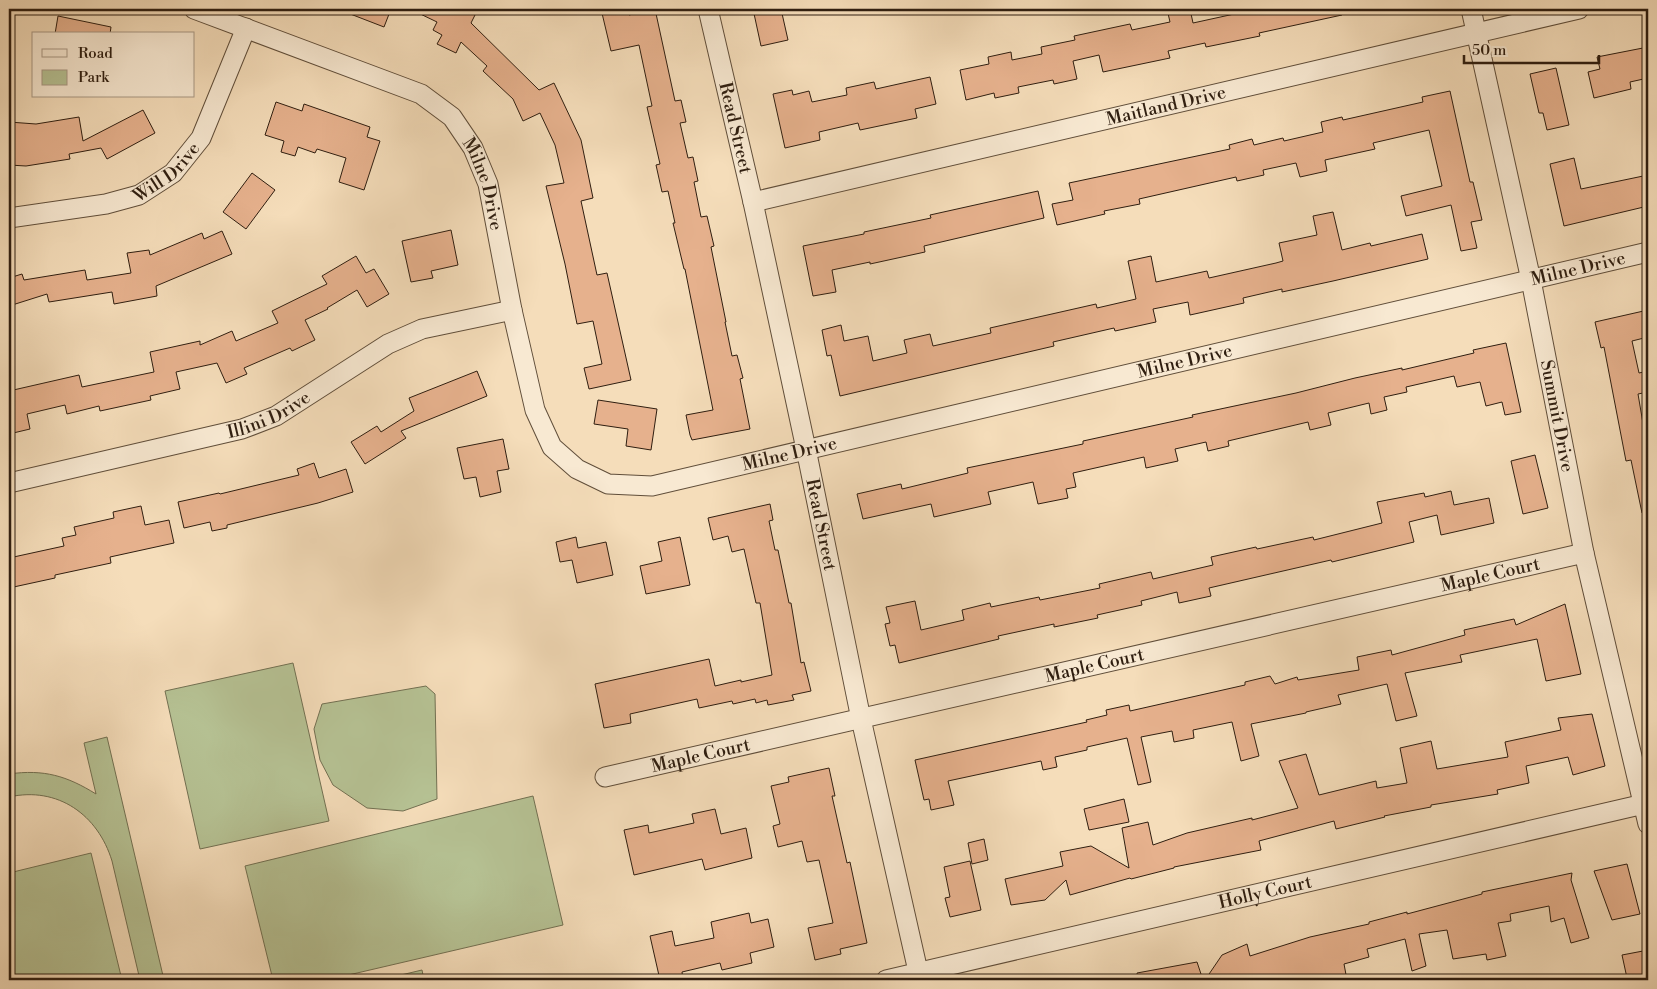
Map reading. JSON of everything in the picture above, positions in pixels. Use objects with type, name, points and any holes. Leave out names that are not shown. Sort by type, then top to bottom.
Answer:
[{"type":"street","name":"Milne Drive","points":[[194,9],[421,94],[452,117],[473,148],[488,184],[512,310],[535,410],[552,447],[577,469],[608,484],[652,486],[1648,252]]},
{"type":"street","name":"Read Street","points":[[708,9],[753,202],[861,718],[919,977]]},
{"type":"street","name":"Summit Drive","points":[[1471,9],[1531,280],[1584,554],[1648,824]]},
{"type":"street","name":"Maitland Drive","points":[[753,202],[1579,9]]},
{"type":"street","name":"Will Drive","points":[[9,218],[106,204],[139,195],[173,173],[201,138],[246,28]]},
{"type":"street","name":"Illini Drive","points":[[9,483],[242,429],[276,416],[388,344],[422,329],[512,310]]},
{"type":"street","name":"Maple Court","points":[[605,777],[1584,554]]},
{"type":"street","name":"Holly Court","points":[[886,980],[919,977],[1644,804]]},
{"type":"green space","points":[[293,663],[329,821],[200,849],[165,691]]},
{"type":"green space","points":[[426,686],[435,694],[437,799],[403,811],[367,808],[333,785],[320,760],[314,729],[322,704]]},
{"type":"green space","points":[[107,737],[164,980],[140,980],[112,861],[106,845],[97,830],[74,808],[59,800],[44,796],[9,797],[9,774],[33,772],[65,778],[96,794],[84,743]]},
{"type":"green space","points":[[533,796],[563,925],[327,980],[273,980],[245,866]]},
{"type":"green space","points":[[91,853],[122,980],[9,980],[9,873]]},
{"type":"green space","points":[[422,970],[424,980],[380,980]]},
{"type":"building","points":[[341,9],[391,9],[384,27]]},
{"type":"building","points":[[410,9],[478,9],[471,23],[539,90],[554,83],[581,140],[593,198],[581,201],[597,275],[607,273],[631,380],[589,389],[584,368],[602,364],[593,321],[577,324],[546,186],[564,183],[555,145],[540,113],[523,121],[513,99],[483,71],[487,66],[461,42],[456,53],[437,44],[442,35],[433,30],[437,22]]},
{"type":"building","points":[[601,9],[627,9],[629,15],[655,9],[675,101],[681,100],[686,122],[680,123],[688,158],[693,157],[698,181],[694,182],[701,217],[707,216],[714,246],[711,247],[725,322],[732,356],[737,355],[743,378],[740,379],[750,429],[692,440],[690,435],[686,415],[713,410],[685,269],[673,223],[675,223],[668,191],[662,192],[656,165],[660,164],[647,107],[652,106],[639,45],[611,51]]},
{"type":"building","points":[[753,9],[781,9],[788,40],[761,46]]},
{"type":"building","points":[[1167,9],[1190,9],[1193,23],[1257,9],[1341,9],[1342,15],[1259,33],[1260,36],[1206,47],[1205,43],[1168,51],[1170,58],[1103,72],[1099,55],[1073,61],[1077,79],[1054,84],[1053,80],[1018,87],[1019,93],[995,98],[994,93],[966,100],[960,70],[989,64],[988,57],[1011,52],[1012,60],[1042,54],[1041,47],[1075,40],[1074,36],[1130,24],[1132,30],[1170,22]]},
{"type":"building","points":[[58,16],[111,27],[110,32],[55,32]]},
{"type":"building","points":[[1648,47],[1648,78],[1630,82],[1631,89],[1594,98],[1588,72],[1600,69],[1597,57]]},
{"type":"building","points":[[1556,68],[1569,125],[1547,130],[1543,113],[1539,113],[1530,74]]},
{"type":"building","points":[[930,77],[936,104],[915,109],[917,118],[860,130],[858,123],[819,132],[820,140],[785,148],[773,94],[792,90],[793,95],[809,91],[812,102],[847,95],[846,88],[874,82],[876,89]]},
{"type":"building","points":[[1450,91],[1470,182],[1473,182],[1482,220],[1471,222],[1477,248],[1461,251],[1451,205],[1406,216],[1401,196],[1442,186],[1429,130],[1373,143],[1375,149],[1325,160],[1327,171],[1300,177],[1296,163],[1263,170],[1264,175],[1237,181],[1236,177],[1139,199],[1140,204],[1104,211],[1105,214],[1057,225],[1052,204],[1073,200],[1069,183],[1230,149],[1229,145],[1252,139],[1254,145],[1283,138],[1284,141],[1323,132],[1321,122],[1342,117],[1343,120],[1423,102],[1422,97]]},
{"type":"building","points":[[276,102],[302,111],[304,104],[370,127],[367,137],[380,141],[364,190],[339,182],[346,158],[317,149],[315,153],[298,147],[295,156],[281,152],[284,141],[265,135]]},
{"type":"building","points":[[143,110],[155,133],[107,159],[101,148],[69,154],[70,159],[26,166],[9,165],[9,122],[36,124],[79,117],[83,141]]},
{"type":"building","points":[[1574,158],[1581,189],[1648,175],[1648,206],[1564,226],[1550,164]]},
{"type":"building","points":[[252,173],[275,190],[246,229],[223,212]]},
{"type":"building","points":[[1038,191],[1044,218],[924,246],[925,252],[832,270],[836,292],[813,296],[803,246],[864,234],[864,232],[931,218],[930,215]]},
{"type":"building","points":[[1333,212],[1342,250],[1370,243],[1371,246],[1422,234],[1428,259],[1282,292],[1282,289],[1243,298],[1244,303],[1190,315],[1188,302],[1153,309],[1156,322],[1115,331],[1114,328],[1053,342],[1054,346],[840,396],[831,355],[827,356],[822,330],[841,325],[844,341],[868,336],[873,361],[907,353],[904,340],[930,334],[933,346],[991,333],[990,328],[1096,304],[1097,308],[1136,299],[1128,261],[1151,256],[1156,282],[1207,271],[1209,278],[1283,261],[1279,243],[1317,235],[1313,216]]},
{"type":"building","points":[[451,230],[458,265],[431,271],[433,278],[411,282],[402,241]]},
{"type":"building","points":[[222,231],[232,254],[156,286],[157,296],[114,304],[112,292],[49,302],[47,294],[9,306],[9,278],[22,274],[24,280],[85,270],[87,280],[131,273],[127,253],[149,250],[150,255],[202,233],[204,239]]},
{"type":"building","points":[[356,256],[366,273],[374,269],[389,294],[367,307],[357,290],[328,309],[305,320],[315,340],[292,351],[290,348],[244,368],[247,374],[226,383],[217,363],[176,372],[180,389],[150,396],[151,400],[100,411],[99,406],[67,414],[65,405],[27,414],[30,429],[9,434],[9,391],[79,375],[82,387],[154,372],[150,352],[200,341],[200,345],[232,331],[236,341],[278,323],[272,311],[327,284],[322,276]]},
{"type":"building","points":[[1648,310],[1648,337],[1632,341],[1639,373],[1648,371],[1648,392],[1638,394],[1648,453],[1648,512],[1642,513],[1631,460],[1626,461],[1604,347],[1601,348],[1595,322]]},
{"type":"building","points":[[1506,343],[1521,412],[1505,415],[1502,402],[1486,406],[1480,382],[1457,387],[1454,376],[1406,387],[1407,392],[1384,397],[1387,410],[1371,414],[1369,403],[1328,413],[1331,425],[1310,430],[1308,422],[1228,441],[1229,446],[1208,451],[1206,442],[1175,449],[1178,461],[1146,468],[1144,457],[1073,473],[1076,487],[1066,489],[1068,498],[1038,504],[1033,482],[988,492],[991,504],[934,517],[931,504],[863,519],[857,494],[901,484],[902,489],[968,473],[967,468],[1083,444],[1083,441],[1355,378],[1402,368],[1402,370],[1474,353],[1473,350]]},
{"type":"building","points":[[477,371],[487,396],[401,431],[406,438],[365,464],[351,442],[377,426],[381,432],[414,411],[409,398]]},
{"type":"building","points":[[598,400],[657,409],[651,450],[626,446],[628,429],[594,424]]},
{"type":"building","points":[[503,439],[509,469],[497,471],[501,492],[480,497],[476,477],[464,479],[457,448]]},
{"type":"building","points":[[1535,455],[1548,508],[1523,514],[1511,461]]},
{"type":"building","points":[[314,463],[319,478],[346,469],[353,492],[318,503],[227,525],[227,528],[212,531],[210,522],[184,528],[178,502],[299,475],[297,469]]},
{"type":"building","points":[[1451,491],[1454,505],[1489,498],[1494,523],[1441,535],[1437,515],[1409,522],[1414,542],[1332,562],[1331,560],[1209,588],[1211,596],[1179,603],[1177,592],[1141,601],[1142,605],[1097,615],[1098,618],[1054,627],[1054,624],[998,636],[999,639],[899,663],[895,645],[890,646],[885,624],[890,623],[886,607],[915,601],[921,630],[964,620],[962,610],[990,603],[991,607],[1039,597],[1040,600],[1100,588],[1099,584],[1151,572],[1153,579],[1213,565],[1211,557],[1313,537],[1314,540],[1382,523],[1377,502],[1424,493],[1425,497]]},
{"type":"building","points":[[770,504],[773,520],[769,521],[775,550],[778,550],[789,603],[791,603],[801,663],[804,662],[811,691],[792,695],[794,700],[768,705],[767,700],[756,703],[755,699],[733,704],[732,701],[699,708],[697,699],[630,714],[631,723],[604,728],[595,684],[709,659],[715,686],[772,675],[760,603],[756,603],[744,549],[732,552],[728,536],[713,540],[708,518]]},
{"type":"building","points":[[141,506],[145,525],[169,520],[174,543],[110,557],[111,563],[55,575],[55,578],[9,588],[9,558],[64,546],[62,538],[76,535],[74,527],[114,518],[113,512]]},
{"type":"building","points":[[576,537],[578,548],[606,542],[613,575],[577,583],[572,560],[560,562],[556,542]]},
{"type":"building","points":[[680,537],[690,585],[646,594],[640,566],[662,561],[658,542]]},
{"type":"building","points":[[1565,604],[1581,674],[1546,681],[1537,639],[1460,655],[1462,662],[1405,673],[1417,716],[1396,721],[1387,684],[1338,695],[1341,704],[1251,724],[1259,756],[1241,761],[1232,722],[1193,730],[1194,738],[1174,742],[1172,731],[1141,737],[1151,782],[1138,785],[1127,738],[1087,747],[1087,750],[1055,757],[1057,767],[1043,770],[1041,761],[948,781],[954,805],[931,810],[929,799],[924,800],[915,760],[1087,722],[1086,720],[1107,715],[1106,710],[1129,705],[1130,711],[1245,685],[1245,682],[1270,676],[1275,684],[1297,677],[1298,680],[1359,670],[1357,657],[1391,650],[1392,655],[1465,635],[1464,630],[1514,619],[1516,625]]},
{"type":"building","points":[[1592,714],[1605,766],[1573,775],[1568,757],[1526,766],[1529,783],[1497,790],[1498,794],[1431,805],[1431,807],[1384,816],[1336,829],[1334,821],[1259,841],[1261,850],[1174,867],[1070,895],[1066,880],[1045,900],[1011,905],[1005,879],[1063,866],[1060,852],[1091,846],[1129,868],[1122,828],[1148,822],[1153,845],[1187,833],[1252,818],[1252,820],[1298,808],[1279,761],[1306,754],[1319,795],[1376,781],[1377,788],[1407,783],[1400,748],[1431,741],[1437,769],[1508,757],[1505,742],[1561,730],[1558,718]]},
{"type":"building","points":[[829,768],[835,796],[832,796],[847,863],[850,862],[867,943],[840,949],[841,954],[815,960],[808,928],[833,923],[819,860],[807,862],[802,841],[778,847],[773,826],[780,824],[771,786],[789,782],[788,777]]},
{"type":"building","points":[[1124,799],[1129,822],[1089,830],[1084,809]]},
{"type":"building","points":[[715,809],[721,834],[746,828],[752,858],[705,870],[702,859],[634,875],[624,830],[648,825],[649,833],[694,823],[692,814]]},
{"type":"building","points":[[984,839],[988,860],[972,864],[968,843]]},
{"type":"building","points":[[970,861],[981,910],[950,917],[945,898],[950,897],[944,867]]},
{"type":"building","points":[[1627,864],[1640,914],[1612,920],[1594,871]]},
{"type":"building","points":[[1572,873],[1571,880],[1589,938],[1571,943],[1564,918],[1551,922],[1549,906],[1510,914],[1511,921],[1498,923],[1506,956],[1487,960],[1486,954],[1453,959],[1447,930],[1419,934],[1426,966],[1412,971],[1405,939],[1367,949],[1369,957],[1344,964],[1347,980],[1205,980],[1222,955],[1247,944],[1250,956],[1310,937],[1369,924],[1369,922],[1482,894],[1482,892]]},
{"type":"building","points":[[749,913],[751,923],[768,919],[774,947],[750,953],[752,963],[722,970],[720,963],[682,972],[683,980],[660,980],[650,936],[672,931],[675,946],[714,938],[711,922]]},
{"type":"building","points":[[1643,951],[1648,974],[1627,978],[1622,955]]},
{"type":"building","points":[[1197,962],[1203,980],[1138,980],[1137,973]]}]
